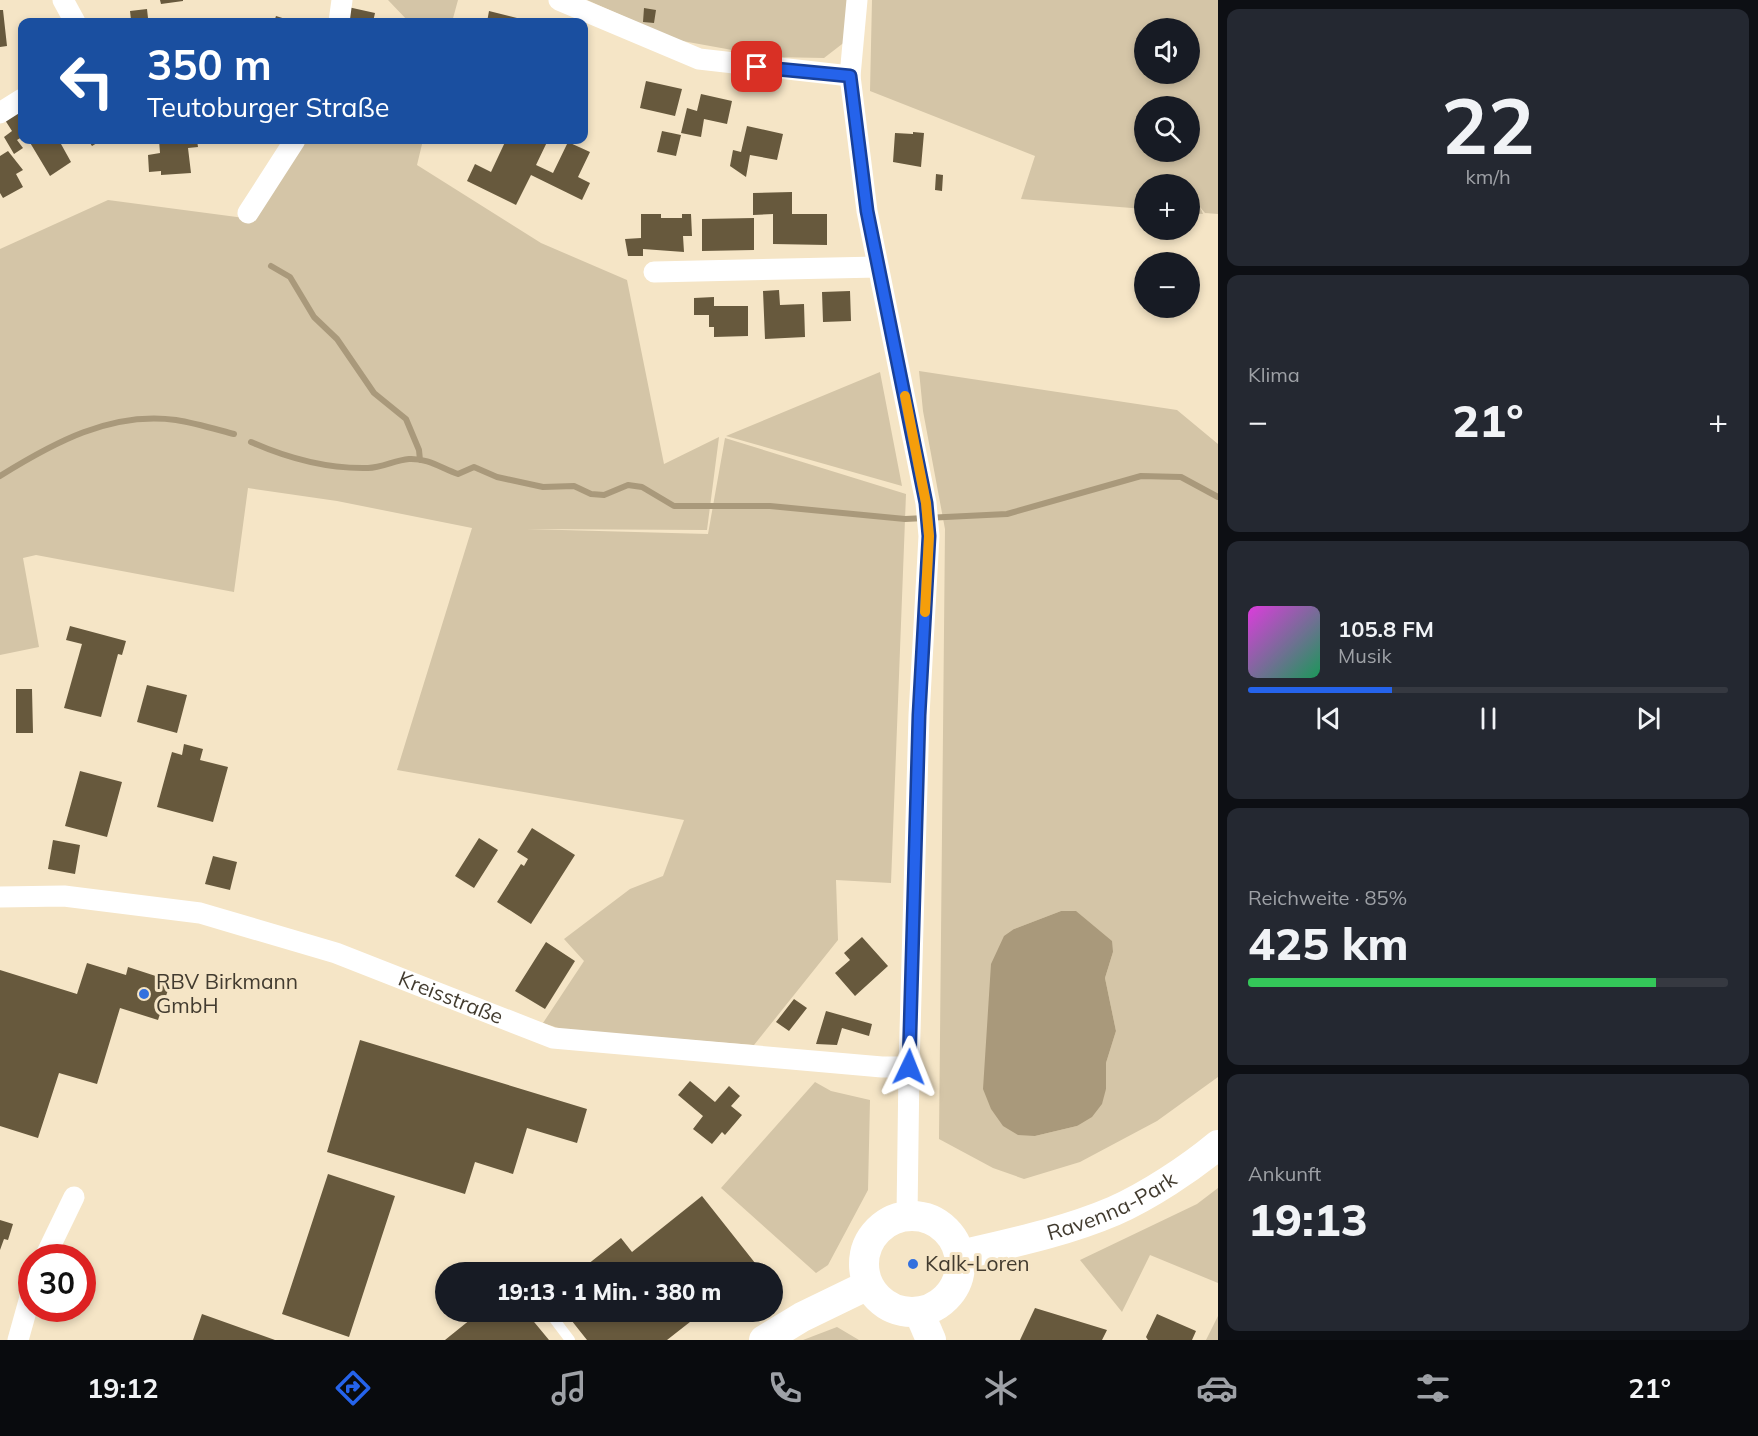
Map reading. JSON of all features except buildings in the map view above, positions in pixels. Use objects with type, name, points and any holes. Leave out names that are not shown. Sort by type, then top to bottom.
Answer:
[{"type":"street","points":[[63,0],[73,18]]},
{"type":"street","points":[[340,18],[342,0]]},
{"type":"street","points":[[559,0],[699,59],[850,76]]},
{"type":"street","points":[[857,0],[850,76],[867,211],[926,503],[929,536],[919,715],[907,1216]]},
{"type":"street","points":[[0,113],[18,102]]},
{"type":"street","points":[[248,213],[292,144]]},
{"type":"street","points":[[654,272],[878,267]]},
{"type":"street","name":"Kreisstraße","points":[[0,897],[64,896],[200,913],[336,954],[553,1038],[874,1067],[909,1067]]},
{"type":"street","name":"Ravenna-Park","points":[[960,1255],[1040,1236],[1114,1210],[1196,1163],[1218,1145]]},
{"type":"street","points":[[51,1244],[74,1197]]},
{"type":"street","points":[[907,1216],[935,1221],[955,1242],[960,1255],[960,1271],[951,1292],[934,1308],[919,1312],[904,1312],[891,1308],[879,1299],[868,1285],[864,1273],[864,1257],[869,1242],[879,1229],[892,1220],[907,1216]]},
{"type":"street","points":[[764,1340],[802,1317],[868,1285]]},
{"type":"street","points":[[919,1312],[931,1340]]},
{"type":"street","points":[[18,1340],[23,1322]]},
{"type":"lane","points":[[556,1322],[570,1340]]},
{"type":"shaded area","points":[[388,0],[458,0],[453,18],[405,18]]},
{"type":"shaded area","points":[[587,0],[849,0],[846,41],[824,58],[771,57],[677,40]]},
{"type":"shaded area","points":[[872,0],[1218,0],[1218,214],[1205,213],[1200,207],[1200,174],[1134,174],[1134,208],[1021,199],[1035,156],[870,91]]},
{"type":"shaded area","points":[[301,144],[422,144],[417,165],[541,243],[627,280],[664,464],[719,437],[707,530],[526,529],[708,534],[725,438],[906,494],[891,883],[836,880],[838,940],[754,1045],[564,1030],[543,1023],[584,961],[564,939],[630,889],[663,876],[684,820],[397,770],[472,528],[337,501],[248,488],[234,592],[36,555],[23,558],[39,647],[0,655],[0,249],[108,200],[252,219]]},
{"type":"shaded area","points":[[919,371],[1177,410],[1218,444],[1218,1077],[1157,1121],[1080,1162],[1024,1179],[993,1168],[939,1139],[945,529],[923,411]],"holes":[[[1061,911],[1113,952],[1105,978],[1116,1031],[1106,1063],[1106,1089],[1077,1126],[1035,1136],[1014,929]]]},
{"type":"shaded area","points":[[880,372],[902,486],[726,436]]},
{"type":"shaded area","points":[[1061,911],[1076,911],[1112,941],[1113,952],[1105,978],[1116,1031],[1106,1063],[1106,1089],[1102,1104],[1092,1117],[1077,1126],[1035,1136],[1018,1135],[1003,1126],[991,1109],[983,1089],[991,964],[1004,936],[1014,929]]},
{"type":"shaded area","points":[[815,1082],[831,1091],[870,1100],[868,1190],[828,1265],[816,1273],[721,1188]]},
{"type":"shaded area","points":[[1218,1188],[1218,1283],[1150,1255],[1122,1312],[1080,1260],[1197,1204]]},
{"type":"shaded area","points":[[1218,1316],[1218,1340],[1206,1340]]},
{"type":"shaded area","points":[[837,1327],[859,1340],[803,1340]]},
{"type":"waterway","points":[[271,266],[290,277],[314,317],[337,339],[374,393],[406,419],[419,450],[420,460]]},
{"type":"waterway","points":[[0,476],[62,441],[106,425],[129,420],[152,418],[176,420],[234,434]]},
{"type":"waterway","points":[[251,442],[293,458],[338,467],[373,468],[416,459],[458,474],[474,467],[497,477],[543,487],[574,486],[591,494],[604,495],[628,485],[642,487],[674,506],[770,506],[905,519],[1007,514],[1141,476],[1181,477],[1218,497]]},
{"type":"slow traffic","points":[[905,396],[926,503],[929,536],[925,612]]},
{"type":"place","name":"RBV Birkmann GmbH","points":[[144,994]]},
{"type":"place","name":"Kalk-Loren","points":[[913,1264]]},
{"type":"route","points":[[757,67],[850,76],[867,211],[926,503],[929,536],[919,715],[909,1067]]}]
